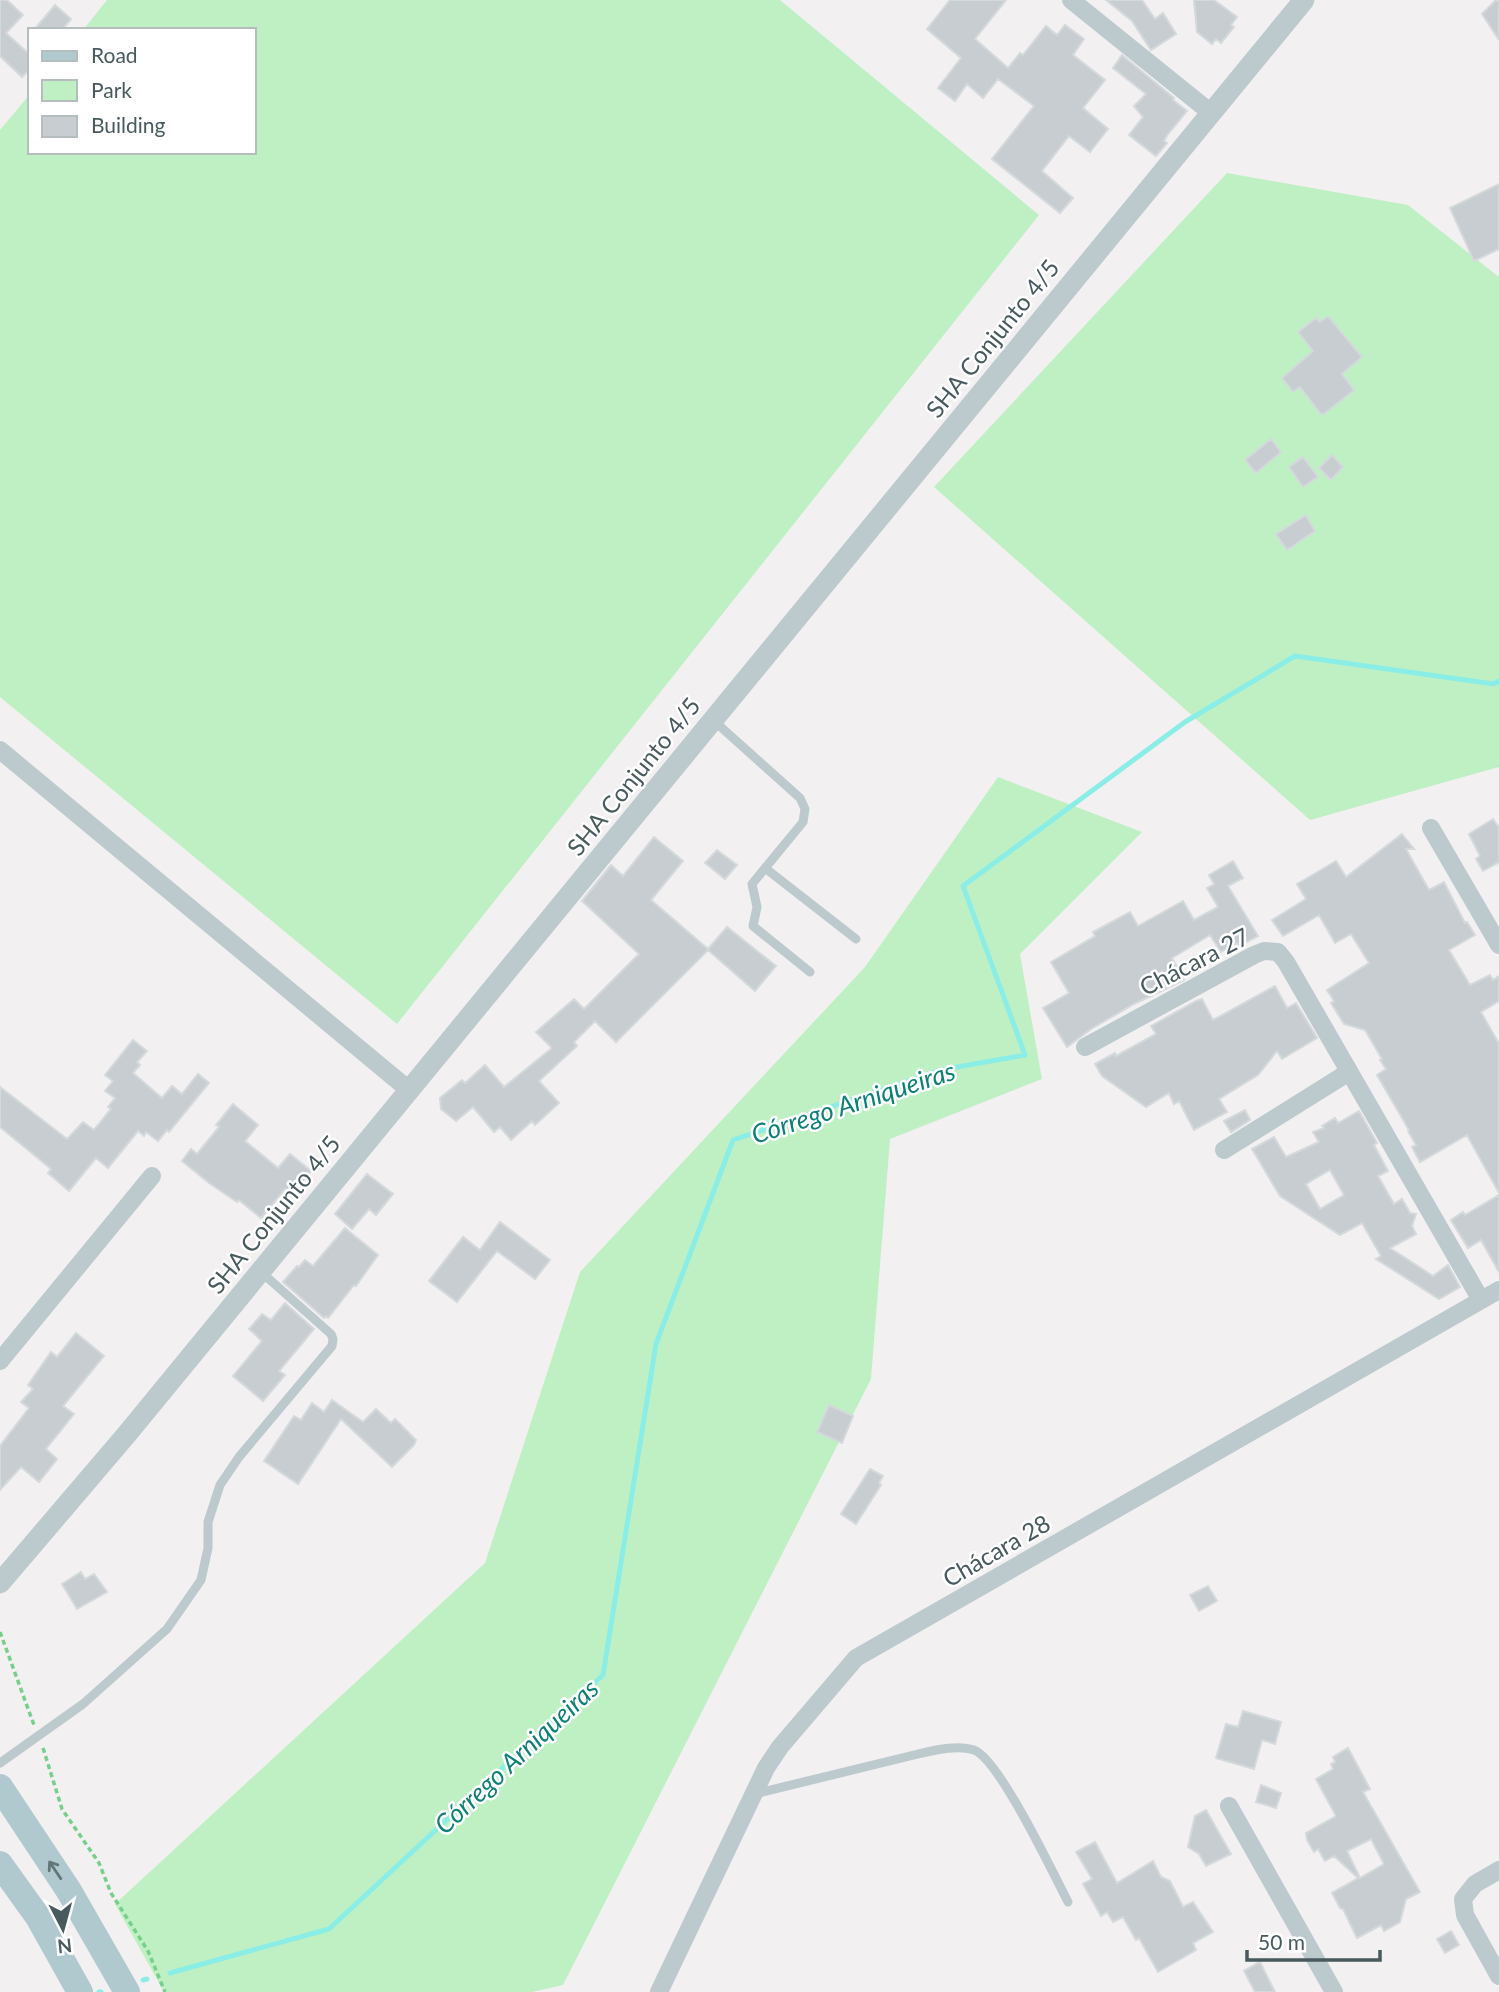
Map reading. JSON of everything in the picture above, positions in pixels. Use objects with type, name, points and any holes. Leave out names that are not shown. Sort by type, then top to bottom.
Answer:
[{"type":"main road","points":[[0,1787],[69,1891],[127,1992]]},
{"type":"main road","points":[[0,1864],[38,1917],[80,1992]]},
{"type":"street","points":[[1071,0],[1210,112]]},
{"type":"street","name":"SHA Conjunto 4/5","points":[[0,1583],[261,1271],[1304,0]]},
{"type":"street","points":[[0,750],[409,1090]]},
{"type":"street","points":[[1431,828],[1499,945]]},
{"type":"street","name":"Chácara 27","points":[[1085,1047],[1254,955],[1272,950],[1278,952],[1480,1300]]},
{"type":"street","points":[[1224,1150],[1349,1072]]},
{"type":"street","points":[[0,1361],[152,1176]]},
{"type":"street","name":"Chácara 28","points":[[659,1992],[766,1768],[780,1747],[849,1665],[862,1654],[1499,1290]]},
{"type":"street","points":[[1229,1805],[1334,1992]]},
{"type":"street","points":[[1499,1870],[1475,1884],[1463,1899],[1465,1915],[1499,1976]]},
{"type":"lane","points":[[713,720],[800,798],[805,809],[803,822],[752,884],[757,907],[753,926],[810,972]]},
{"type":"lane","points":[[765,869],[856,939]]},
{"type":"lane","points":[[0,1763],[83,1704],[167,1629],[201,1580],[208,1548],[208,1522],[220,1485],[239,1457],[332,1346],[331,1334],[261,1271]]},
{"type":"lane","points":[[752,1794],[914,1755],[940,1750],[974,1751],[986,1758],[1000,1778],[1068,1902]]},
{"type":"path","points":[[0,1632],[39,1736],[62,1809],[99,1863],[111,1893],[148,1951],[165,1992]]},
{"type":"green space","points":[[107,0],[780,0],[1039,215],[397,1024],[0,697],[0,130],[28,96],[28,154],[256,154],[256,28],[85,28]]},
{"type":"green space","points":[[1227,173],[1408,205],[1499,277],[1499,767],[1310,820],[934,487]]},
{"type":"green space","points":[[998,777],[1142,832],[1020,954],[1042,1079],[890,1139],[871,1379],[563,1985],[532,1992],[164,1992],[115,1904],[485,1563],[580,1272],[865,967]]},
{"type":"building","points":[[0,0],[7,0],[23,15],[6,33],[28,53],[28,71],[22,77],[0,56]]},
{"type":"building","points":[[950,0],[1006,0],[975,39],[1008,68],[1020,53],[1023,55],[1046,26],[1057,35],[1065,25],[1084,39],[1073,55],[1105,80],[1083,108],[1108,129],[1090,152],[1069,136],[1042,171],[1073,198],[1060,213],[992,159],[1034,106],[998,79],[983,98],[967,84],[955,101],[938,88],[961,58],[927,29]]},
{"type":"building","points":[[1106,0],[1142,0],[1155,19],[1163,13],[1176,34],[1151,50],[1132,21]]},
{"type":"building","points":[[1194,0],[1214,0],[1237,17],[1231,25],[1234,27],[1221,43],[1216,39],[1212,44],[1197,32]]},
{"type":"building","points":[[1499,0],[1499,40],[1482,14]]},
{"type":"building","points":[[55,5],[71,19],[64,28],[36,28]]},
{"type":"building","points":[[1122,55],[1187,111],[1168,134],[1164,141],[1167,143],[1156,156],[1129,135],[1143,117],[1134,106],[1146,94],[1113,68]]},
{"type":"building","points":[[1499,184],[1499,249],[1474,261],[1450,208]]},
{"type":"building","points":[[1328,316],[1362,357],[1342,374],[1354,390],[1321,414],[1300,387],[1293,392],[1282,378],[1313,351],[1298,332],[1316,318],[1320,322]]},
{"type":"building","points":[[1271,439],[1281,452],[1256,473],[1245,460]]},
{"type":"building","points":[[1332,455],[1343,467],[1331,480],[1319,468]]},
{"type":"building","points":[[1303,457],[1318,477],[1303,487],[1289,467]]},
{"type":"building","points":[[1306,515],[1315,531],[1287,550],[1276,534]]},
{"type":"building","points":[[1493,819],[1499,828],[1499,862],[1483,871],[1476,859],[1480,856],[1469,834]]},
{"type":"building","points":[[1402,834],[1414,849],[1406,849],[1429,890],[1444,882],[1465,923],[1467,922],[1475,935],[1449,950],[1470,985],[1490,975],[1493,980],[1499,976],[1499,1001],[1481,1012],[1499,1044],[1499,1193],[1467,1135],[1420,1162],[1412,1147],[1416,1145],[1409,1130],[1377,1075],[1386,1069],[1380,1060],[1382,1059],[1365,1030],[1344,1024],[1331,1003],[1334,1001],[1327,990],[1369,963],[1351,934],[1335,943],[1319,915],[1283,936],[1272,920],[1306,899],[1297,884],[1336,861],[1346,877]]},
{"type":"building","points":[[654,837],[683,861],[651,900],[708,949],[727,927],[776,966],[755,991],[708,950],[616,1042],[595,1021],[574,1042],[577,1046],[539,1081],[559,1103],[535,1125],[532,1121],[511,1140],[500,1127],[494,1132],[473,1107],[456,1121],[441,1109],[440,1098],[462,1080],[465,1083],[485,1065],[504,1087],[552,1048],[536,1032],[574,999],[584,1009],[639,954],[582,901],[611,865],[623,876]]},
{"type":"building","points":[[717,850],[737,865],[725,879],[705,863]]},
{"type":"building","points":[[1233,861],[1243,878],[1228,886],[1258,936],[1221,952],[1210,935],[1172,958],[1184,980],[1134,1004],[1091,1029],[1067,1047],[1043,1008],[1069,993],[1051,962],[1095,936],[1093,932],[1130,912],[1138,926],[1183,901],[1194,920],[1218,907],[1207,888],[1214,884],[1209,875]]},
{"type":"building","points":[[1275,986],[1287,1008],[1296,1003],[1317,1038],[1282,1059],[1277,1051],[1258,1075],[1219,1099],[1227,1112],[1194,1130],[1179,1101],[1174,1104],[1169,1093],[1146,1107],[1102,1076],[1095,1064],[1156,1034],[1151,1026],[1196,1001],[1202,999],[1213,1020]]},
{"type":"building","points":[[133,1040],[147,1051],[137,1062],[140,1065],[133,1073],[162,1098],[172,1086],[182,1094],[198,1074],[209,1083],[169,1132],[167,1130],[158,1141],[146,1132],[144,1136],[138,1131],[108,1168],[96,1158],[69,1191],[48,1173],[51,1169],[0,1127],[0,1087],[67,1139],[83,1122],[94,1130],[111,1109],[108,1107],[115,1098],[105,1091],[113,1081],[105,1075]]},
{"type":"building","points":[[233,1104],[258,1125],[245,1141],[278,1168],[290,1154],[311,1171],[292,1194],[285,1189],[261,1218],[182,1161],[191,1149],[197,1154]]},
{"type":"building","points":[[1245,1110],[1250,1120],[1231,1132],[1224,1121]]},
{"type":"building","points":[[1359,1111],[1377,1143],[1374,1145],[1388,1171],[1378,1176],[1394,1204],[1402,1199],[1410,1213],[1416,1214],[1412,1226],[1416,1234],[1390,1248],[1433,1276],[1448,1265],[1460,1287],[1439,1299],[1376,1259],[1381,1256],[1362,1223],[1340,1235],[1280,1196],[1252,1149],[1274,1137],[1286,1157],[1319,1142],[1313,1132],[1324,1128],[1322,1126],[1335,1118],[1338,1123]],"holes":[[[1330,1170],[1344,1195],[1320,1209],[1306,1184]]]},
{"type":"building","points":[[367,1174],[393,1194],[376,1215],[369,1209],[352,1229],[335,1214]]},
{"type":"building","points":[[1499,1195],[1499,1272],[1481,1240],[1468,1248],[1451,1220]]},
{"type":"building","points":[[500,1222],[550,1260],[535,1279],[497,1251],[457,1302],[429,1281],[463,1237],[480,1250]]},
{"type":"building","points":[[345,1228],[378,1255],[356,1286],[354,1285],[328,1318],[324,1318],[283,1282],[305,1260],[313,1266]]},
{"type":"building","points":[[285,1303],[314,1329],[279,1371],[285,1375],[263,1401],[233,1376],[262,1341],[249,1329],[262,1314],[271,1320]]},
{"type":"building","points":[[76,1333],[104,1356],[63,1406],[74,1414],[46,1449],[57,1459],[39,1482],[21,1467],[0,1490],[0,1446],[29,1408],[21,1402],[33,1389],[28,1385],[51,1352],[57,1357]]},
{"type":"building","points":[[332,1400],[363,1422],[376,1409],[391,1423],[395,1419],[416,1440],[414,1445],[392,1467],[341,1419],[298,1484],[264,1461],[294,1416],[301,1420],[312,1403],[324,1412]]},
{"type":"building","points":[[829,1405],[853,1416],[842,1443],[817,1432]]},
{"type":"building","points":[[870,1469],[883,1476],[879,1483],[881,1485],[856,1524],[841,1514]]},
{"type":"building","points":[[81,1572],[85,1579],[94,1574],[107,1592],[77,1609],[62,1584]]},
{"type":"building","points":[[1208,1586],[1217,1601],[1199,1611],[1190,1595]]},
{"type":"building","points":[[1243,1711],[1281,1722],[1275,1744],[1262,1740],[1254,1769],[1216,1758],[1226,1724],[1238,1727]]},
{"type":"building","points":[[1348,1748],[1370,1789],[1363,1792],[1420,1892],[1406,1899],[1400,1922],[1384,1931],[1381,1925],[1357,1938],[1332,1893],[1358,1878],[1334,1856],[1325,1861],[1318,1849],[1314,1852],[1306,1833],[1336,1816],[1316,1779],[1333,1769],[1333,1757]],"holes":[[[1371,1839],[1384,1864],[1360,1878],[1347,1851]]]},
{"type":"building","points":[[1261,1785],[1281,1793],[1276,1808],[1256,1802]]},
{"type":"building","points":[[1206,1810],[1231,1854],[1206,1866],[1199,1854],[1188,1847],[1195,1816]]},
{"type":"building","points":[[1095,1842],[1117,1883],[1153,1861],[1161,1877],[1170,1881],[1183,1907],[1193,1902],[1213,1932],[1193,1943],[1196,1950],[1158,1972],[1139,1938],[1136,1940],[1123,1917],[1113,1922],[1107,1912],[1101,1916],[1083,1884],[1092,1879],[1076,1852]]},
{"type":"building","points":[[1451,1931],[1459,1945],[1445,1953],[1437,1939]]},
{"type":"building","points":[[1260,1962],[1275,1992],[1255,1992],[1244,1971]]},
{"type":"waterway","name":"Córrego Arniqueiras","points":[[170,1973],[329,1929],[603,1675],[656,1344],[733,1140],[940,1070],[1025,1055],[963,886],[1185,722],[1295,656],[1494,684],[1499,681]]},
{"type":"waterway","points":[[143,1980],[147,1979]]}]
